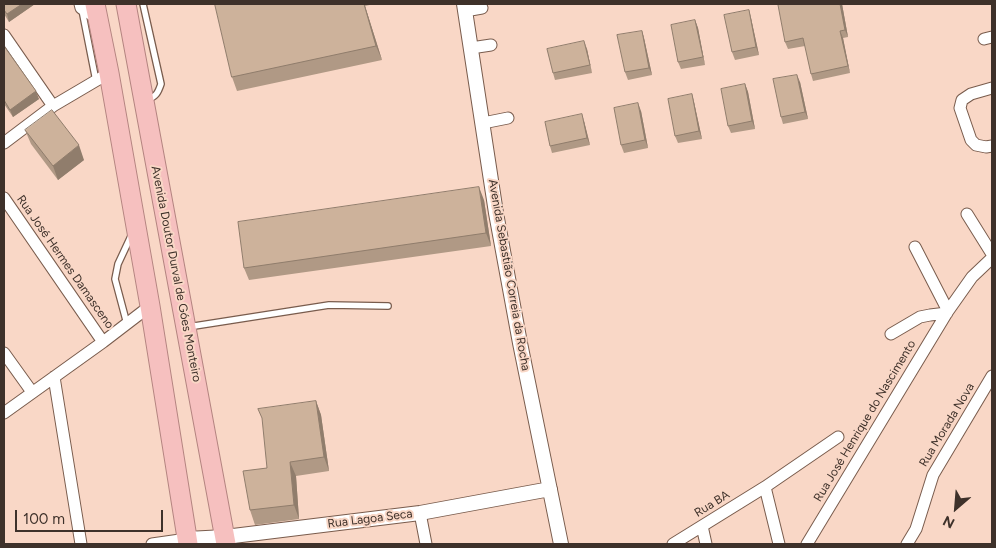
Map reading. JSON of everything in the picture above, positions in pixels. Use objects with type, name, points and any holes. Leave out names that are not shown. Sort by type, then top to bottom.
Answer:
[{"type":"highway","name":"Avenida Doutor Durval de Góes Monteiro","points":[[126,4],[226,541]]},
{"type":"highway","points":[[88,9],[136,225],[188,542]]},
{"type":"street","points":[[464,7],[482,8]]},
{"type":"street","name":"Avenida Sebastião Correia da Rocha","points":[[464,7],[496,213],[520,343],[562,544]]},
{"type":"street","points":[[4,35],[53,106]]},
{"type":"street","points":[[471,48],[491,45]]},
{"type":"street","points":[[4,143],[53,106],[102,77]]},
{"type":"street","points":[[992,88],[971,94],[962,100],[960,108],[971,140],[976,145],[986,148],[992,146]]},
{"type":"street","points":[[483,122],[508,118]]},
{"type":"street","name":"Rua José Hermes Damasceno","points":[[4,198],[103,342]]},
{"type":"street","points":[[967,214],[992,254]]},
{"type":"street","points":[[915,247],[947,312]]},
{"type":"street","name":"Rua José Henrique do Nascimento","points":[[807,544],[947,312],[972,277],[992,258]]},
{"type":"street","points":[[4,412],[103,342],[150,306]]},
{"type":"street","name":"Rua José Henrique do Nascimento","points":[[892,334],[920,317],[947,312]]},
{"type":"street","points":[[4,353],[32,392]]},
{"type":"street","name":"Rua Morada Nova","points":[[907,544],[916,529],[933,475],[992,376]]},
{"type":"street","points":[[54,377],[81,544]]},
{"type":"street","name":"Rua BA","points":[[673,544],[765,487],[838,437]]},
{"type":"street","points":[[765,487],[779,544]]},
{"type":"street","name":"Rua Lagoa Seca","points":[[188,542],[226,541],[420,513],[550,489]]},
{"type":"street","points":[[420,513],[426,544]]},
{"type":"street","points":[[702,526],[706,544]]},
{"type":"street","points":[[152,544],[188,542]]},
{"type":"lane","points":[[143,4],[161,84],[158,93],[144,101]]},
{"type":"lane","points":[[127,324],[115,279],[118,264],[136,225]]},
{"type":"lane","points":[[186,328],[329,305],[388,306]]},
{"type":"building","points":[[4,4],[22,4],[7,14],[4,10]]},
{"type":"building","points":[[215,4],[364,4],[376,46],[232,77]]},
{"type":"building","points":[[840,4],[845,30],[840,31],[848,66],[811,74],[803,38],[785,42],[778,5]]},
{"type":"building","points":[[749,10],[756,47],[732,52],[724,15]]},
{"type":"building","points":[[695,20],[703,57],[678,62],[671,25]]},
{"type":"building","points":[[642,31],[649,68],[625,72],[617,35]]},
{"type":"building","points":[[584,41],[590,65],[553,73],[547,49]]},
{"type":"building","points":[[4,46],[36,91],[10,110],[4,100]]},
{"type":"building","points":[[797,75],[805,112],[781,117],[773,79]]},
{"type":"building","points":[[745,84],[752,121],[728,126],[721,89]]},
{"type":"building","points":[[692,94],[699,131],[675,136],[668,99]]},
{"type":"building","points":[[638,103],[645,140],[621,145],[614,108]]},
{"type":"building","points":[[52,110],[79,145],[53,166],[25,130]]},
{"type":"building","points":[[582,114],[587,138],[550,146],[545,122]]},
{"type":"building","points":[[479,187],[486,233],[244,268],[238,222]]},
{"type":"building","points":[[316,401],[324,457],[290,462],[294,505],[250,510],[243,471],[267,468],[262,418],[258,409]]}]
